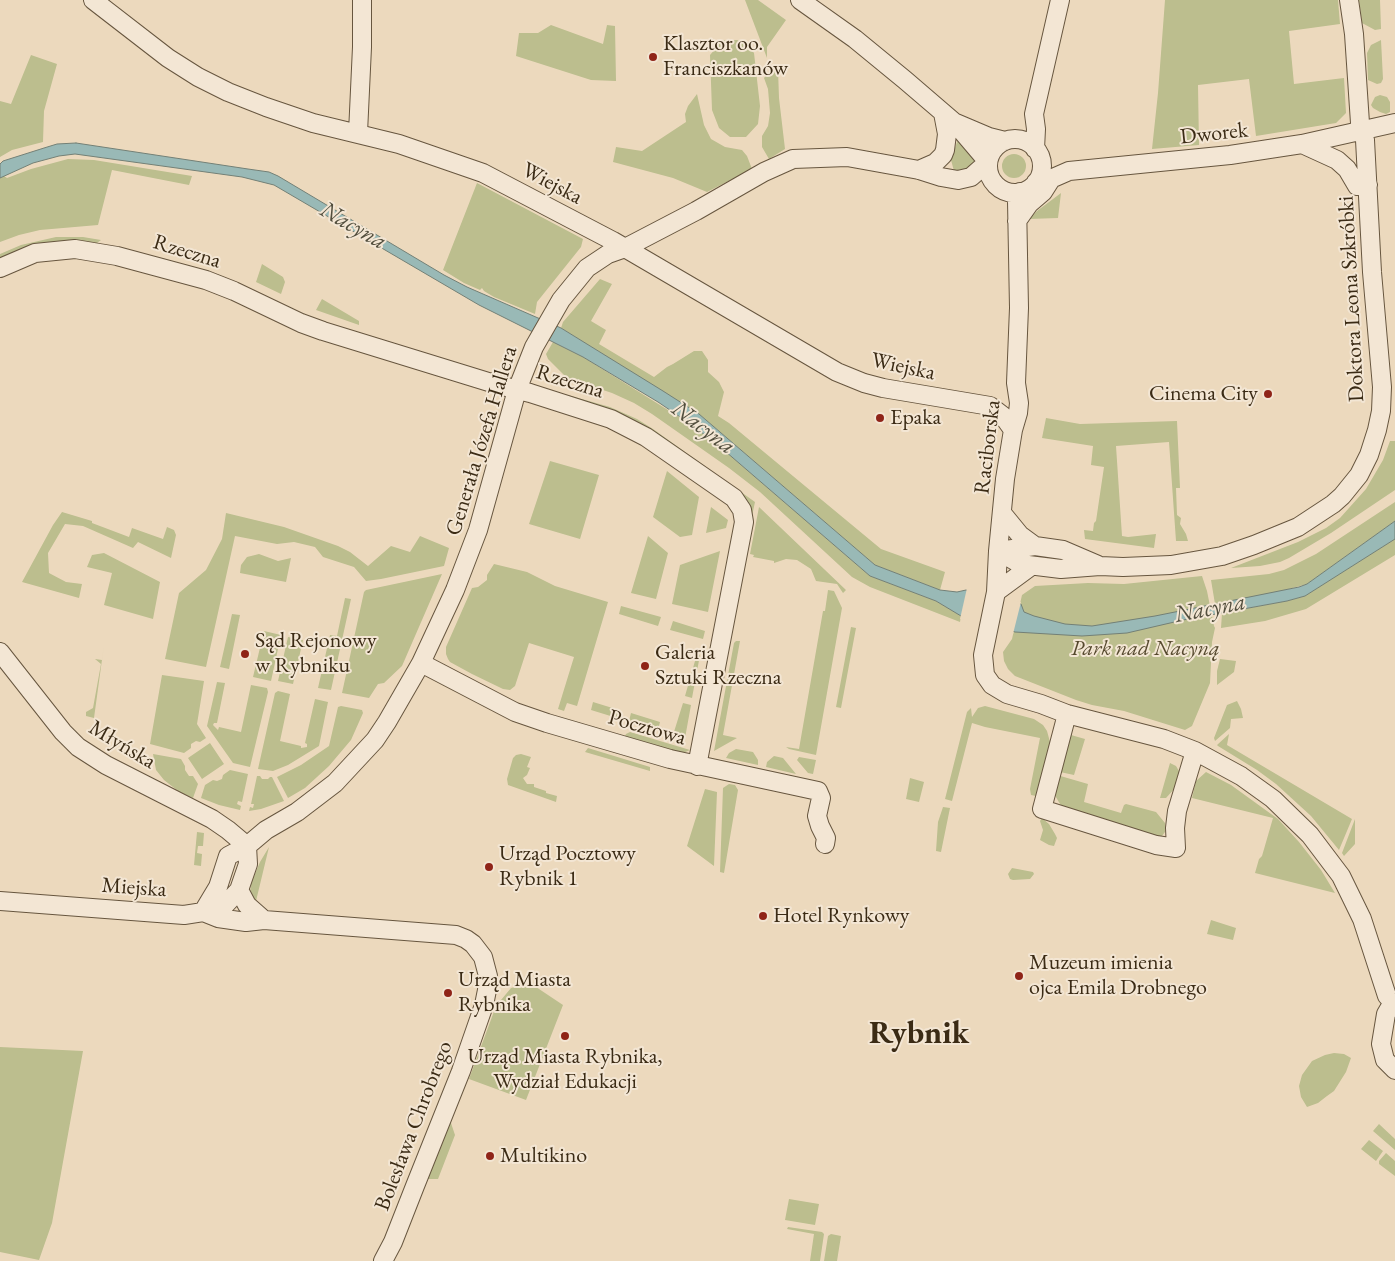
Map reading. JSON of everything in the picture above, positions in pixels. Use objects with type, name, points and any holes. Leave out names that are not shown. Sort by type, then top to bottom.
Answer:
[{"type":"street","name":"Wiejska","points":[[93,0],[168,58],[198,77],[228,92],[266,108],[313,123],[399,144],[484,173],[625,248],[822,364],[851,378],[883,388],[990,406]]},
{"type":"street","points":[[358,133],[362,0]]},
{"type":"street","points":[[800,0],[863,45],[948,118],[988,162]]},
{"type":"street","points":[[1034,114],[1008,141],[994,150],[988,162],[989,174],[996,185],[1007,192],[1020,192],[1028,189],[1036,182],[1041,170],[1034,114],[1060,0]]},
{"type":"street","points":[[1349,0],[1360,123],[1363,131]]},
{"type":"street","points":[[948,118],[989,137],[1025,142],[1038,154]]},
{"type":"street","points":[[919,170],[935,163],[943,155],[948,118]]},
{"type":"street","name":"Dworek","points":[[1036,182],[1070,171],[1230,155],[1302,144],[1395,124]]},
{"type":"street","name":"Doktora Leona Szkróbki","points":[[998,551],[1016,563],[1030,567],[1060,569],[1186,563],[1222,556],[1298,527],[1323,512],[1342,496],[1358,475],[1373,444],[1379,422],[1382,397],[1372,263],[1362,186],[1365,140],[1363,131]]},
{"type":"street","points":[[1302,144],[1338,160],[1362,186]]},
{"type":"street","name":"Dworek","points":[[1038,154],[1070,171]]},
{"type":"street","name":"Generała Józefa Hallera","points":[[203,912],[218,887],[228,856],[247,846],[266,830],[301,809],[335,784],[375,740],[421,663],[455,590],[472,547],[517,390],[536,343],[567,291],[587,268],[600,258],[625,248],[696,211],[764,172],[793,159],[847,157],[919,170],[941,178],[962,180],[971,177],[988,162]]},
{"type":"street","points":[[1017,221],[1029,204],[1043,192],[1053,178]]},
{"type":"street","name":"Raciborska","points":[[1020,192],[1017,201],[1019,308],[1016,383],[1019,403],[1013,430],[1002,513],[996,592],[983,656],[985,675],[992,685],[1001,692],[1067,714]]},
{"type":"street","name":"Rzeczna","points":[[0,268],[29,255],[55,250],[87,250],[117,256],[206,280],[234,291],[312,328],[596,413],[646,437],[734,498],[742,510],[744,522],[697,766]]},
{"type":"street","points":[[1013,430],[1003,416],[990,406],[1004,398],[1016,383]]},
{"type":"street","points":[[1002,513],[1020,535],[1035,546]]},
{"type":"street","name":"Doktora Leona Szkróbki","points":[[998,551],[1015,547],[1035,546],[1063,550],[1100,566]]},
{"type":"street","points":[[996,592],[1030,567]]},
{"type":"street","name":"Młyńska","points":[[0,652],[63,732],[78,747],[106,765],[212,819],[247,846]]},
{"type":"street","name":"Pocztowa","points":[[421,663],[515,712],[670,759],[818,791],[821,798],[817,816],[826,838],[825,844]]},
{"type":"street","points":[[1195,751],[1177,811],[1175,828],[1176,848],[1156,845],[1042,809],[1067,714],[1164,739],[1195,751],[1226,767],[1262,791],[1289,814],[1323,850],[1352,896],[1369,936],[1386,992],[1394,1002],[1386,1014],[1381,1040],[1385,1060],[1395,1070]]},
{"type":"street","points":[[203,912],[216,910],[225,905],[239,890],[248,864],[247,846]]},
{"type":"street","points":[[239,890],[247,905],[264,920]]},
{"type":"street","name":"Miejska","points":[[0,901],[184,915],[203,912],[218,918],[246,922],[264,920],[452,934]]},
{"type":"street","name":"Bolesława Chrobrego","points":[[384,1259],[398,1229],[455,1084],[486,995],[487,969],[482,954],[466,938],[452,934]]},
{"type":"green space","points":[[745,0],[758,0],[786,20],[767,47],[767,58]]},
{"type":"green space","points":[[1165,0],[1338,0],[1340,24],[1289,31],[1294,84],[1344,78],[1346,113],[1336,123],[1256,136],[1249,79],[1198,85],[1199,145],[1152,149]]},
{"type":"green space","points":[[1359,0],[1380,0],[1381,29],[1375,30],[1362,23]]},
{"type":"green space","points":[[551,25],[603,44],[607,25],[615,26],[616,81],[591,80],[516,56],[519,33],[538,33]]},
{"type":"green space","points":[[723,40],[737,40],[746,43],[754,53],[760,106],[758,124],[746,137],[730,137],[719,128],[712,110],[710,55]]},
{"type":"green space","points":[[1381,40],[1383,79],[1381,83],[1377,84],[1368,80],[1367,53],[1371,45]]},
{"type":"green space","points":[[31,55],[57,64],[44,111],[43,142],[12,150],[0,157],[0,101],[11,104]]},
{"type":"green space","points":[[773,67],[778,69],[779,98],[785,149],[769,159],[762,147],[762,136],[768,126],[770,113],[768,89],[764,78]]},
{"type":"green space","points":[[697,94],[704,125],[711,139],[725,147],[742,150],[747,156],[752,169],[707,192],[673,178],[613,162],[616,147],[642,151],[686,122],[685,114],[688,106]]},
{"type":"green space","points":[[1380,95],[1387,97],[1390,102],[1390,112],[1386,114],[1373,108],[1371,105],[1375,97]]},
{"type":"green space","points":[[958,139],[980,160],[968,168],[954,171],[951,160]]},
{"type":"green space","points":[[1014,154],[1023,157],[1026,166],[1023,175],[1014,178],[1005,175],[1002,166],[1005,157]]},
{"type":"green space","points":[[68,159],[94,160],[192,176],[189,185],[112,170],[98,225],[40,230],[0,242],[0,178],[4,176],[7,178]]},
{"type":"green space","points":[[477,183],[583,239],[581,247],[537,302],[535,314],[494,297],[482,288],[480,290],[464,283],[443,270]]},
{"type":"green space","points":[[1061,193],[1058,218],[1029,219],[1037,211]]},
{"type":"green space","points":[[56,237],[83,237],[101,240],[97,243],[73,241],[0,259],[0,254],[21,245]]},
{"type":"green space","points":[[262,264],[283,277],[285,282],[281,294],[256,282]]},
{"type":"green space","points":[[600,279],[612,284],[591,321],[606,330],[599,344],[654,377],[694,351],[702,351],[708,360],[708,372],[719,382],[724,392],[718,416],[729,423],[881,549],[945,572],[940,590],[875,565],[699,414],[561,328],[563,322]]},
{"type":"green space","points":[[322,299],[359,321],[359,325],[316,310]]},
{"type":"green space","points":[[553,342],[583,357],[692,425],[718,445],[870,576],[936,601],[961,616],[960,622],[870,587],[852,577],[760,492],[652,414],[612,393],[567,378],[548,359],[546,354]]},
{"type":"green space","points":[[564,394],[610,407],[637,419],[653,429],[755,502],[752,516],[750,507],[636,422],[610,410],[563,396]]},
{"type":"green space","points":[[1046,418],[1080,424],[1177,421],[1180,488],[1176,488],[1177,515],[1181,518],[1180,524],[1188,541],[1176,541],[1169,442],[1116,446],[1122,536],[1156,534],[1154,548],[1085,539],[1084,530],[1093,531],[1096,521],[1104,467],[1091,465],[1093,446],[1042,438]]},
{"type":"green space","points":[[1390,441],[1395,441],[1395,490],[1331,533],[1289,558],[1260,566],[1231,568],[1298,542],[1326,528],[1340,518],[1366,489],[1383,460]]},
{"type":"green space","points":[[550,461],[599,475],[580,539],[529,524]]},
{"type":"green space","points":[[667,471],[699,497],[692,535],[680,537],[653,517]]},
{"type":"green space","points":[[1395,502],[1395,521],[1307,584],[1267,595],[1215,604],[1211,580],[1269,574],[1284,570],[1316,554]]},
{"type":"green space","points":[[711,507],[728,520],[726,528],[706,533]]},
{"type":"green space","points":[[759,507],[846,590],[843,593],[837,584],[816,581],[811,569],[797,560],[786,559],[774,563],[774,561],[753,557],[754,555],[750,554]]},
{"type":"green space","points":[[62,512],[92,521],[92,523],[129,537],[132,528],[163,539],[167,527],[174,530],[176,535],[171,558],[138,542],[133,548],[83,526],[65,524],[48,553],[49,573],[66,582],[82,584],[79,598],[22,582]]},
{"type":"green space","points":[[226,513],[284,527],[338,546],[350,552],[368,566],[391,546],[410,552],[420,536],[449,548],[444,566],[366,581],[354,567],[323,557],[315,547],[294,542],[277,544],[235,536],[206,667],[165,659],[179,593],[206,570],[222,539]]},
{"type":"green space","points":[[648,536],[668,553],[656,599],[631,593]]},
{"type":"green space","points":[[1395,539],[1395,555],[1306,609],[1265,621],[1221,628],[1222,613],[1305,596]]},
{"type":"green space","points":[[720,551],[708,612],[672,604],[680,565]]},
{"type":"green space","points":[[104,553],[160,582],[153,619],[104,605],[112,573],[87,567],[92,555]]},
{"type":"green space","points":[[259,554],[278,561],[291,558],[286,582],[240,573],[241,565],[247,557]]},
{"type":"green space","points":[[494,564],[527,572],[555,586],[608,602],[577,706],[567,703],[564,711],[558,709],[574,657],[529,643],[515,686],[510,690],[503,689],[472,674],[448,659],[446,647],[472,588],[478,587],[487,580],[487,575]]},
{"type":"green space","points":[[442,574],[402,666],[384,683],[378,684],[369,698],[342,693],[364,592]]},
{"type":"green space","name":"Park nad Nacyną","points":[[1202,576],[1215,628],[1212,642],[1210,683],[1192,726],[1185,730],[1124,711],[1076,700],[1015,676],[1008,669],[1004,661],[1003,652],[1012,639],[1022,595],[1035,586],[1088,583],[1124,584]]},
{"type":"green space","points":[[828,590],[834,591],[842,608],[816,755],[786,747],[799,749]]},
{"type":"green space","points":[[345,598],[351,599],[331,690],[318,688],[330,635],[337,636]]},
{"type":"green space","points":[[621,606],[661,617],[658,626],[619,614]]},
{"type":"green space","points":[[232,614],[240,615],[229,669],[220,667]]},
{"type":"green space","points":[[673,621],[705,631],[703,639],[670,630]]},
{"type":"green space","points":[[851,627],[856,628],[841,708],[836,707]]},
{"type":"green space","points":[[264,631],[281,635],[271,681],[253,677]]},
{"type":"green space","points":[[288,637],[303,640],[293,684],[278,681]]},
{"type":"green space","points":[[740,641],[723,735],[737,738],[714,751],[734,643]]},
{"type":"green space","points":[[697,654],[700,655],[692,698],[685,696]]},
{"type":"green space","points":[[95,659],[102,660],[94,718],[86,716],[86,712],[93,708],[101,664]]},
{"type":"green space","points":[[1220,659],[1236,661],[1234,672],[1217,685],[1217,671]]},
{"type":"green space","points":[[162,675],[204,681],[197,724],[206,738],[191,744],[191,748],[184,753],[150,744]]},
{"type":"green space","points":[[217,682],[225,683],[217,723],[213,725],[218,730],[219,727],[241,732],[251,685],[267,688],[268,692],[250,767],[233,763],[207,726]]},
{"type":"green space","points":[[278,691],[290,694],[280,741],[301,746],[301,748],[307,747],[305,743],[315,699],[328,702],[319,746],[288,765],[273,771],[258,769],[275,693]]},
{"type":"green space","points":[[1237,701],[1243,718],[1231,719],[1230,728],[1215,741],[1214,738],[1227,705]]},
{"type":"green space","points":[[593,702],[619,710],[617,718],[591,710]]},
{"type":"green space","points":[[683,703],[691,705],[685,738],[673,735]]},
{"type":"green space","points":[[985,706],[1034,719],[1043,725],[1047,731],[1050,742],[1036,796],[1031,795],[1030,789],[1040,738],[972,723],[952,801],[945,799],[967,712],[971,708],[972,717],[978,708]]},
{"type":"green space","points":[[338,707],[362,710],[363,713],[351,740],[329,766],[305,788],[288,798],[277,777],[301,765],[329,746]]},
{"type":"green space","points":[[631,713],[660,722],[658,730],[629,721]]},
{"type":"green space","points":[[630,732],[690,750],[683,753],[624,738]]},
{"type":"green space","points":[[1229,734],[1227,745],[1352,819],[1339,850],[1311,816],[1276,784],[1217,745]]},
{"type":"green space","points":[[1071,735],[1085,739],[1074,775],[1060,772]]},
{"type":"green space","points":[[210,743],[224,764],[202,779],[188,758]]},
{"type":"green space","points":[[588,748],[650,767],[650,771],[585,752]]},
{"type":"green space","points":[[736,749],[753,752],[758,760],[758,765],[726,758],[729,753]]},
{"type":"green space","points":[[153,754],[181,759],[189,776],[193,776],[198,784],[193,798],[178,791],[164,780],[156,770]]},
{"type":"green space","points":[[521,754],[531,757],[527,767],[530,768],[527,775],[523,778],[527,784],[534,784],[534,787],[557,796],[556,802],[508,785],[507,779],[513,758]]},
{"type":"green space","points":[[774,756],[783,758],[796,774],[766,767],[767,762]]},
{"type":"green space","points":[[799,757],[816,760],[813,774],[808,773],[797,760]]},
{"type":"green space","points":[[1170,763],[1176,766],[1179,771],[1176,787],[1166,798],[1160,798]]},
{"type":"green space","points":[[230,770],[248,774],[242,802],[238,801],[237,804],[241,806],[240,810],[201,798],[205,785],[213,780],[222,779],[223,775]]},
{"type":"green space","points":[[1206,772],[1231,785],[1278,819],[1321,870],[1335,893],[1255,873],[1273,818],[1192,798],[1196,781]]},
{"type":"green space","points":[[1057,775],[1088,784],[1084,802],[1121,813],[1126,804],[1156,812],[1165,823],[1165,832],[1162,836],[1157,837],[1064,808],[1053,792]]},
{"type":"green space","points":[[257,776],[260,776],[262,779],[272,777],[284,801],[249,811],[250,807],[253,808],[254,804],[251,804]]},
{"type":"green space","points":[[910,778],[924,782],[919,802],[906,799]]},
{"type":"green space","points":[[729,784],[735,785],[738,790],[724,873],[720,872],[723,788]]},
{"type":"green space","points":[[705,789],[717,792],[714,866],[687,846]]},
{"type":"green space","points":[[943,807],[950,808],[941,852],[936,851],[938,822]]},
{"type":"green space","points":[[1042,818],[1049,824],[1057,838],[1054,846],[1040,840],[1043,830],[1040,821]]},
{"type":"green space","points":[[1355,819],[1355,844],[1344,856],[1342,853]]},
{"type":"green space","points":[[197,832],[204,833],[203,846],[198,846],[197,853],[202,854],[201,866],[194,865]]},
{"type":"green space","points":[[269,847],[256,901],[253,902],[250,894],[251,883]]},
{"type":"green space","points":[[1012,868],[1033,872],[1034,874],[1030,879],[1013,880],[1010,879],[1008,874]]},
{"type":"green space","points":[[1211,920],[1236,928],[1233,940],[1207,934]]},
{"type":"green space","points":[[530,983],[563,1005],[526,1100],[469,1079],[496,1006],[511,988]]},
{"type":"green space","points":[[0,1047],[83,1051],[52,1223],[39,1260],[0,1252]]},
{"type":"green space","points":[[1334,1053],[1344,1054],[1351,1058],[1346,1072],[1334,1091],[1318,1103],[1307,1107],[1301,1097],[1299,1086],[1302,1075],[1312,1061]]},
{"type":"green space","points":[[448,1122],[451,1123],[455,1135],[438,1179],[427,1179]]},
{"type":"green space","points":[[1379,1124],[1395,1139],[1395,1150],[1373,1131]]},
{"type":"green space","points":[[1369,1140],[1383,1151],[1376,1161],[1361,1149]]},
{"type":"green space","points":[[1386,1153],[1395,1161],[1395,1176],[1379,1164],[1379,1161]]},
{"type":"green space","points":[[789,1199],[819,1204],[815,1225],[785,1220]]},
{"type":"green space","points":[[788,1227],[822,1232],[824,1234],[820,1261],[810,1261],[814,1234],[787,1229]]},
{"type":"green space","points":[[831,1234],[841,1236],[837,1261],[824,1261],[828,1236]]},
{"type":"water","name":"Nacyna","points":[[76,143],[269,172],[278,176],[444,275],[561,328],[663,391],[699,414],[875,565],[940,590],[957,592],[966,590],[1021,604],[1024,612],[1034,616],[1065,624],[1092,626],[1155,616],[1299,587],[1307,584],[1395,521],[1395,539],[1305,596],[1127,633],[1082,636],[1015,632],[961,616],[936,601],[870,576],[718,445],[658,402],[583,357],[479,305],[274,185],[242,177],[75,154],[33,163],[0,178],[0,164],[3,161],[57,144]]},
{"type":"pier","points":[[967,588],[1021,602],[1013,634],[960,619]]},
{"type":"place","name":"Klasztor oo. Franciszkanów","points":[[653,57]]},
{"type":"place","name":"Cinema City","points":[[1268,394]]},
{"type":"place","name":"Epaka","points":[[880,418]]},
{"type":"place","name":"Sąd Rejonowy w Rybniku","points":[[245,654]]},
{"type":"place","name":"Galeria Sztuki Rzeczna","points":[[645,666]]},
{"type":"place","name":"Urząd Pocztowy Rybnik 1","points":[[489,867]]},
{"type":"place","name":"Hotel Rynkowy","points":[[763,916]]},
{"type":"place","name":"Muzeum imienia ojca Emila Drobnego","points":[[1019,976]]},
{"type":"place","name":"Urząd Miasta Rybnika","points":[[448,993]]},
{"type":"place","name":"Urząd Miasta Rybnika, Wydział Edukacji","points":[[565,1036]]},
{"type":"place","name":"Multikino","points":[[490,1156]]},
{"type":"district","name":"Rybnik","points":[[919,1034]]}]
